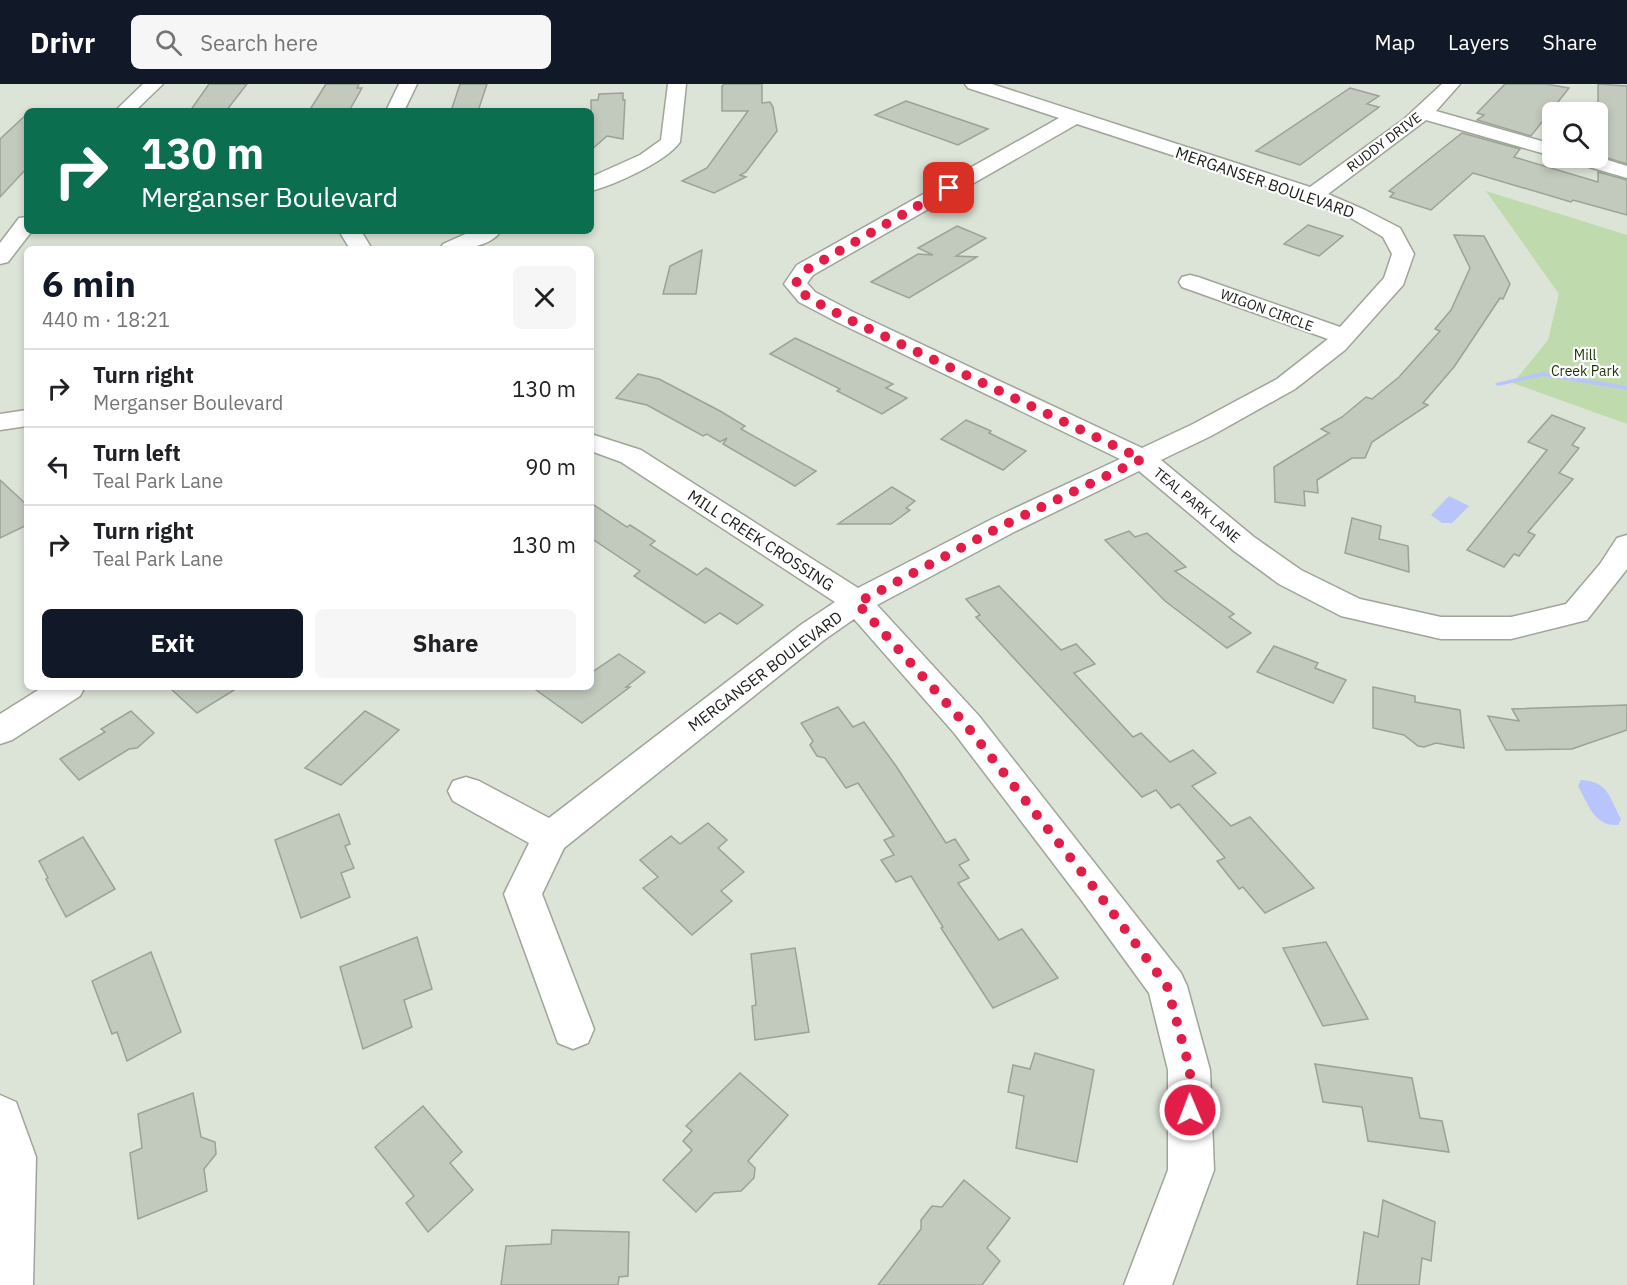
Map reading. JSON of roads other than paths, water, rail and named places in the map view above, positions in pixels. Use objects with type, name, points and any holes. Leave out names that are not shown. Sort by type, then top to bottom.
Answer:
[{"type":"street","points":[[127,108],[154,84]]},
{"type":"street","points":[[396,108],[408,84]]},
{"type":"street","points":[[594,184],[648,159],[670,142],[677,84]]},
{"type":"street","name":"MERGANSER BOULEVARD","points":[[573,1029],[523,894],[551,837],[813,632],[857,603],[1004,525],[1202,430],[1286,384],[1344,337],[1395,280],[1403,254],[1392,233],[1358,214],[1313,195],[974,84]]},
{"type":"street","name":"RUDDY DRIVE","points":[[1313,195],[1423,113],[1448,92],[1451,84]]},
{"type":"street","points":[[1423,113],[1542,147]]},
{"type":"street","name":"TEAL PARK LANE","points":[[1073,118],[806,270],[795,284],[807,297],[844,317],[1142,459],[1244,544],[1290,577],[1352,608],[1441,628],[1511,628],[1576,612],[1611,571],[1627,545]]},
{"type":"street","points":[[1608,166],[1627,171]]},
{"type":"street","points":[[0,257],[24,227]]},
{"type":"street","points":[[458,246],[484,234]]},
{"type":"street","name":"WIGON CIRCLE","points":[[1190,282],[1344,337]]},
{"type":"street","points":[[0,422],[24,418]]},
{"type":"street","name":"MILL CREEK CROSSING","points":[[594,443],[631,456],[857,603],[966,725],[1095,889],[1167,986],[1190,1070],[1191,1170],[1148,1285]]},
{"type":"street","points":[[0,731],[63,690]]},
{"type":"street","points":[[466,790],[551,837]]},
{"type":"street","points":[[0,1117],[14,1157],[9,1285]]},
{"type":"water","points":[[1449,496],[1469,506],[1452,523],[1442,523],[1431,515]]},
{"type":"water","points":[[1581,780],[1603,787],[1621,819],[1618,825],[1610,825],[1597,818],[1578,786]]},
{"type":"waterway","points":[[1498,384],[1543,374],[1627,388]]},
{"type":"park label","name":"Mill Creek Park","points":[[1585,364]]}]
